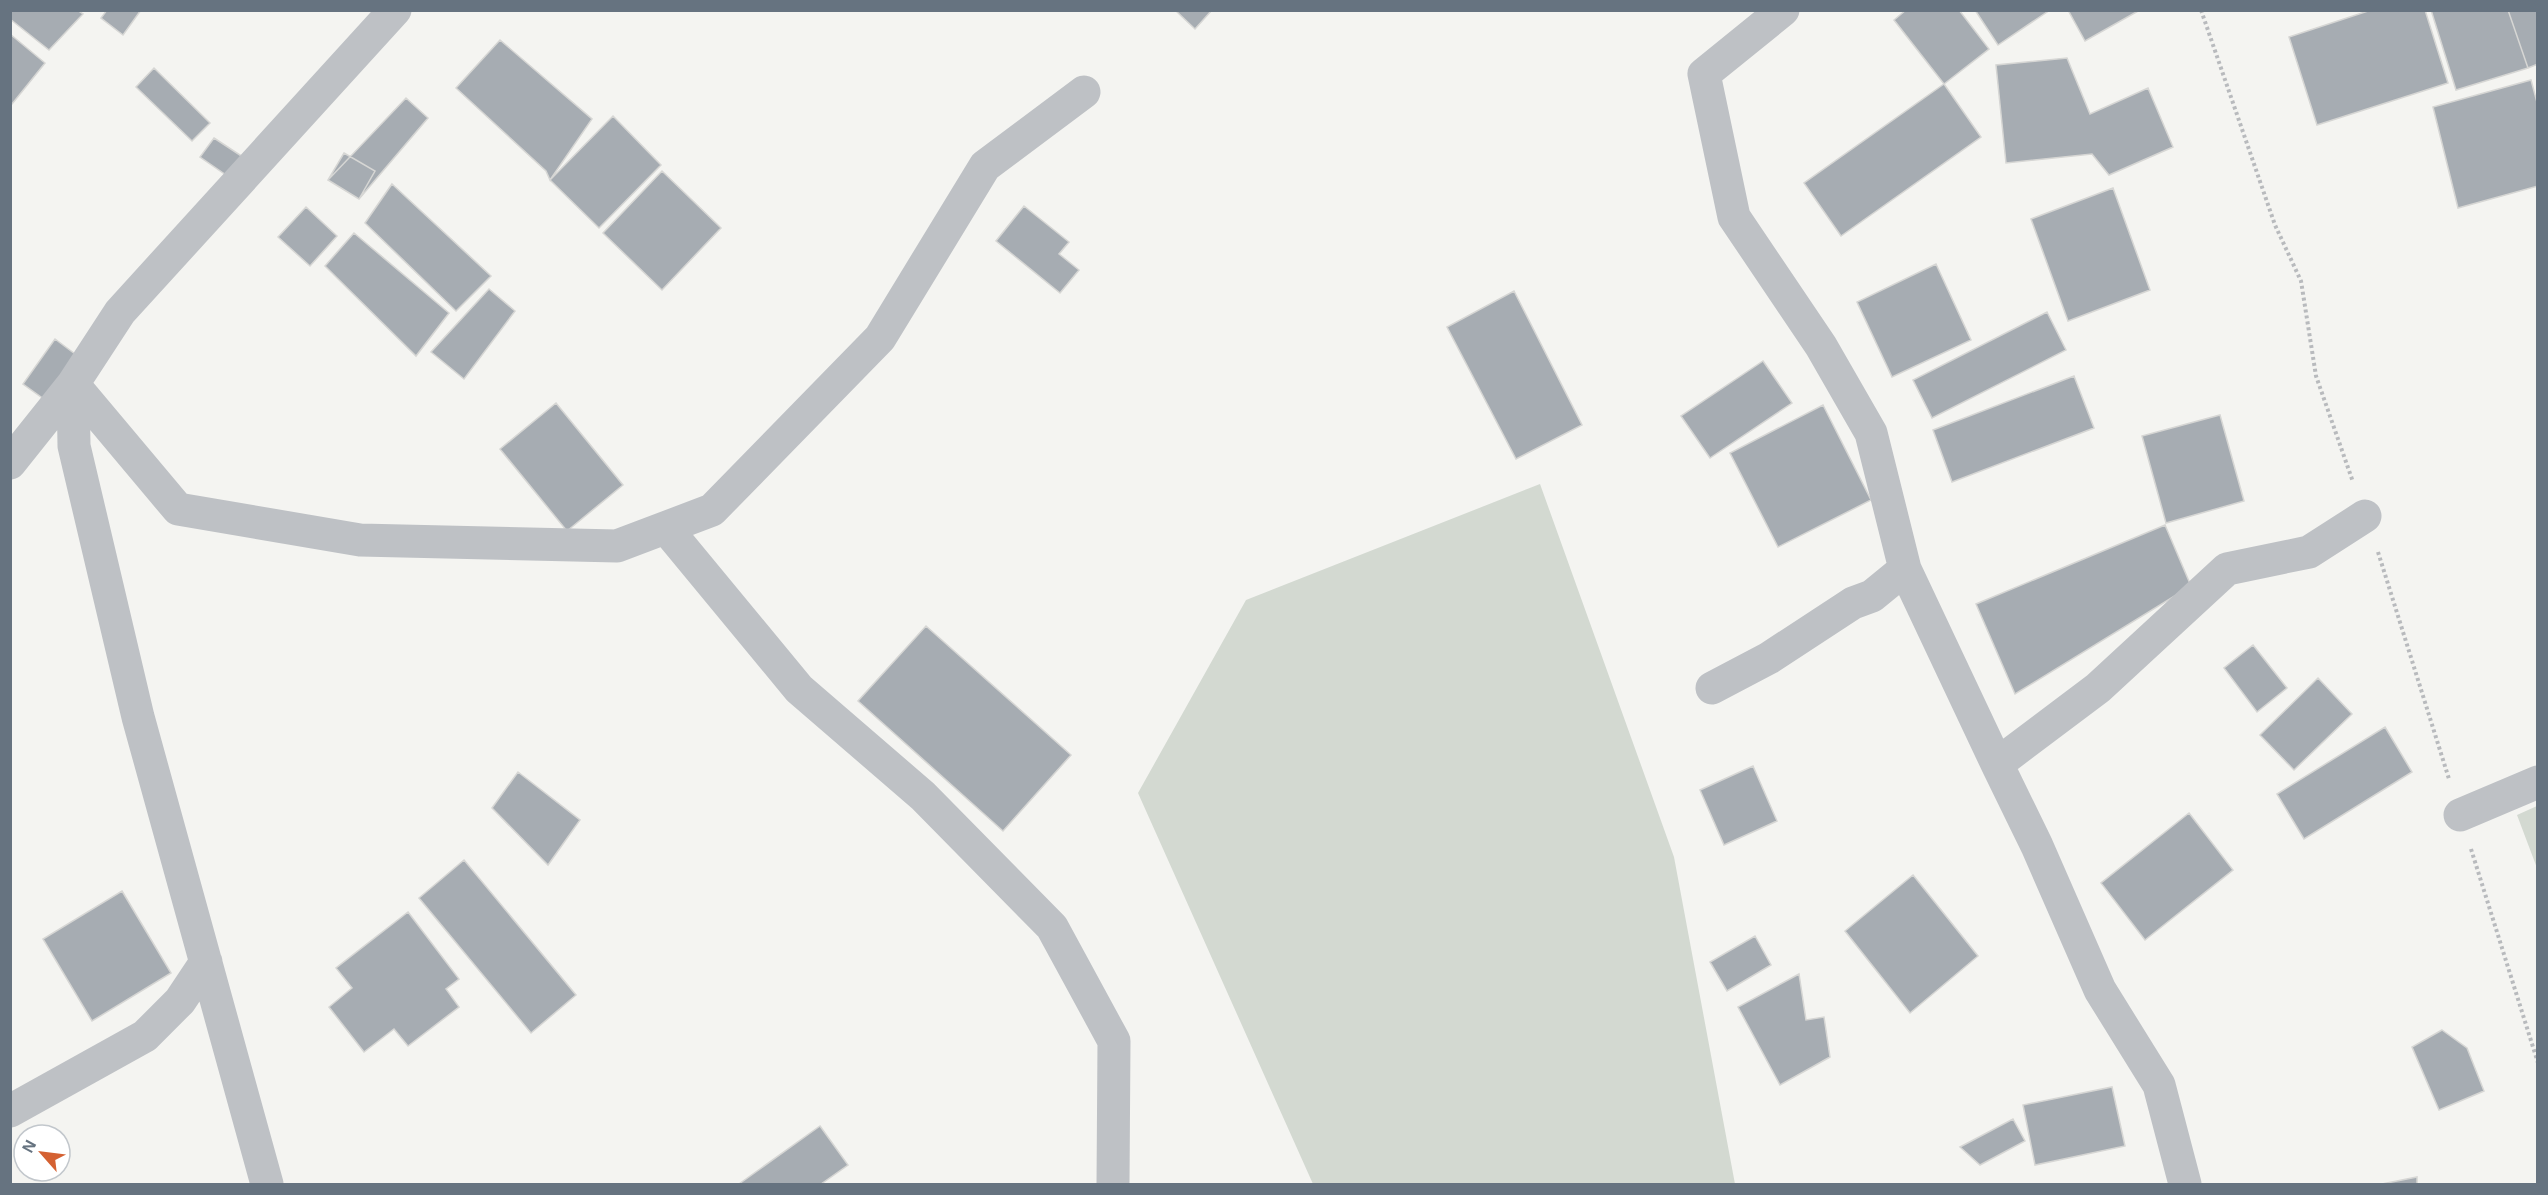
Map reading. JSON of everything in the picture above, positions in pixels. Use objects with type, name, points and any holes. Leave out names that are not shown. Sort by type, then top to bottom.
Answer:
[{"type":"street","points":[[10,463],[74,384],[120,312],[395,10]]},
{"type":"street","points":[[1783,10],[1704,74],[1734,216],[1821,346],[1871,433],[1905,569],[2037,846],[2100,990],[2159,1085],[2185,1185]]},
{"type":"street","points":[[74,384],[178,509],[360,540],[617,546],[712,510],[880,338],[985,166],[1084,92]]},
{"type":"street","points":[[74,384],[74,447],[138,717],[267,1185]]},
{"type":"street","points":[[1997,764],[2098,688],[2227,569],[2309,552],[2365,516]]},
{"type":"street","points":[[666,528],[799,689],[923,796],[1052,927],[1114,1041],[1113,1185]]},
{"type":"street","points":[[1712,688],[1769,658],[1853,603],[1872,596],[1905,569]]},
{"type":"street","points":[[2460,815],[2538,782]]},
{"type":"street","points":[[10,1111],[145,1036],[180,1001],[206,962]]},
{"type":"shaded area","points":[[1540,484],[1674,857],[1735,1184],[1313,1184],[1138,793],[1246,600]]},
{"type":"shaded area","points":[[2537,806],[2537,868],[2517,815]]},
{"type":"building","points":[[10,10],[77,10],[83,14],[49,50],[10,19]]},
{"type":"building","points":[[107,10],[141,10],[123,35],[101,18]]},
{"type":"building","points":[[1175,10],[1212,10],[1195,29]]},
{"type":"building","points":[[1906,10],[1959,10],[1989,49],[1944,84],[1894,20]]},
{"type":"building","points":[[1975,10],[2050,10],[1998,45]]},
{"type":"building","points":[[2068,10],[2140,10],[2085,41]]},
{"type":"building","points":[[2371,10],[2425,10],[2448,83],[2317,125],[2289,37]]},
{"type":"building","points":[[2431,10],[2508,10],[2528,68],[2456,90]]},
{"type":"building","points":[[2508,10],[2538,10],[2538,64],[2528,68]]},
{"type":"building","points":[[10,34],[45,63],[12,104],[10,104]]},
{"type":"building","points":[[500,40],[592,119],[550,180],[546,171],[456,88]]},
{"type":"building","points":[[2067,58],[2090,114],[2148,88],[2173,147],[2109,175],[2092,154],[2006,163],[1996,65]]},
{"type":"building","points":[[154,68],[210,123],[192,141],[136,87]]},
{"type":"building","points":[[2531,80],[2538,106],[2538,186],[2458,208],[2433,107]]},
{"type":"building","points":[[1944,84],[1981,137],[1841,236],[1804,183]]},
{"type":"building","points":[[406,98],[428,118],[359,199],[328,180]]},
{"type":"building","points":[[613,116],[661,165],[599,228],[550,180]]},
{"type":"building","points":[[214,138],[243,157],[229,177],[200,157]]},
{"type":"building","points":[[344,153],[375,171],[359,199],[328,180]]},
{"type":"building","points":[[662,171],[721,228],[662,290],[603,233]]},
{"type":"building","points":[[392,184],[491,276],[456,311],[365,223]]},
{"type":"building","points":[[2113,188],[2150,290],[2068,321],[2031,219]]},
{"type":"building","points":[[1024,206],[1069,242],[1059,254],[1079,270],[1060,293],[996,241]]},
{"type":"building","points":[[306,207],[337,236],[310,266],[278,237]]},
{"type":"building","points":[[354,233],[449,313],[416,356],[325,266]]},
{"type":"building","points":[[1936,264],[1971,340],[1892,377],[1857,302]]},
{"type":"building","points":[[489,289],[515,311],[464,379],[431,352]]},
{"type":"building","points":[[1514,291],[1582,425],[1516,459],[1447,327]]},
{"type":"building","points":[[2047,312],[2066,350],[1932,418],[1913,380]]},
{"type":"building","points":[[55,339],[87,363],[55,407],[23,384]]},
{"type":"building","points":[[1763,361],[1792,403],[1710,458],[1681,416]]},
{"type":"building","points":[[2074,376],[2094,428],[1952,482],[1933,430]]},
{"type":"building","points":[[556,403],[623,485],[567,531],[500,449]]},
{"type":"building","points":[[1823,405],[1871,500],[1778,547],[1730,453]]},
{"type":"building","points":[[2220,415],[2244,501],[2166,523],[2142,436]]},
{"type":"building","points":[[2165,525],[2191,586],[2015,694],[1976,604]]},
{"type":"building","points":[[926,626],[1071,755],[1003,831],[858,701]]},
{"type":"building","points":[[2253,645],[2287,688],[2257,712],[2224,668]]},
{"type":"building","points":[[2318,678],[2352,714],[2294,770],[2260,735]]},
{"type":"building","points":[[2385,727],[2412,772],[2304,839],[2277,794]]},
{"type":"building","points":[[1753,766],[1777,821],[1724,845],[1700,790]]},
{"type":"building","points":[[518,772],[580,820],[548,865],[492,808]]},
{"type":"building","points":[[2189,813],[2233,870],[2145,940],[2101,883]]},
{"type":"building","points":[[464,860],[576,995],[531,1033],[419,898]]},
{"type":"building","points":[[1913,875],[1978,956],[1910,1013],[1845,931]]},
{"type":"building","points":[[122,891],[171,973],[92,1021],[43,939]]},
{"type":"building","points":[[408,912],[459,979],[446,989],[459,1007],[408,1046],[394,1029],[364,1052],[329,1007],[352,988],[336,968]]},
{"type":"building","points":[[1755,936],[1771,965],[1727,991],[1710,962]]},
{"type":"building","points":[[1799,974],[1806,1020],[1824,1017],[1830,1057],[1780,1085],[1738,1007]]},
{"type":"building","points":[[2442,1030],[2467,1048],[2484,1091],[2439,1110],[2412,1047]]},
{"type":"building","points":[[2112,1087],[2125,1146],[2035,1165],[2023,1105]]},
{"type":"building","points":[[2013,1119],[2025,1141],[1980,1165],[1960,1147]]},
{"type":"building","points":[[820,1126],[848,1165],[821,1184],[739,1184]]},
{"type":"building","points":[[2417,1177],[2417,1184],[2382,1184]]}]
